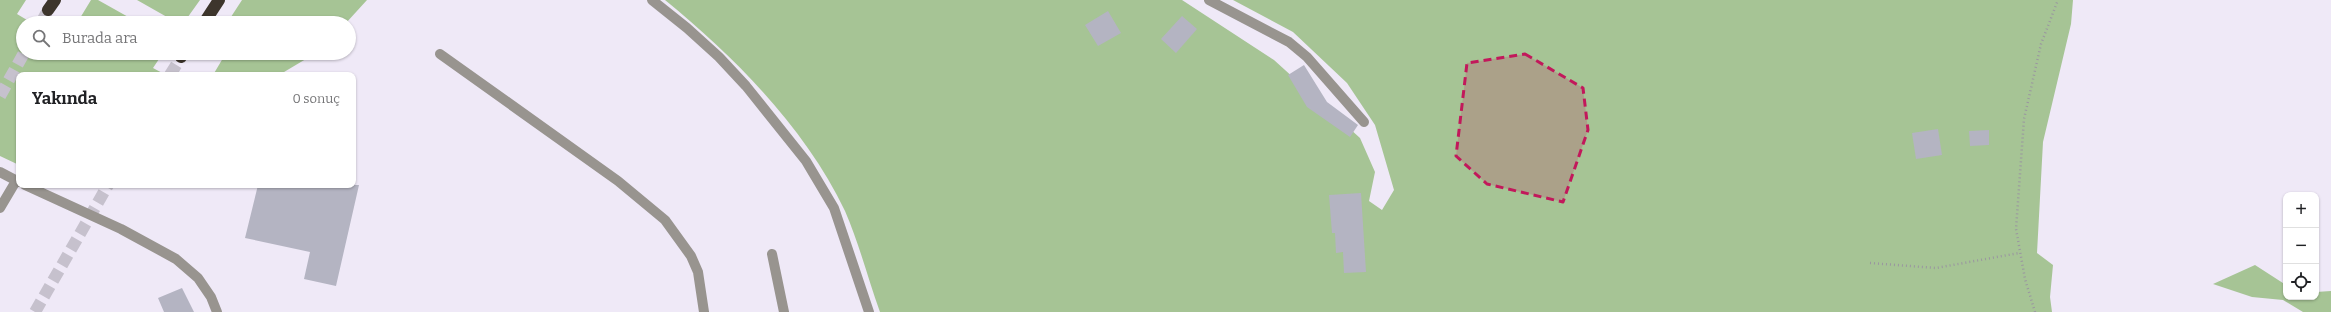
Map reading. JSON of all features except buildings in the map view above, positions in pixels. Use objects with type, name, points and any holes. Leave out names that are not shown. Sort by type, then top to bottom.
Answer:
[{"type":"highway","points":[[209,16],[219,0]]},
{"type":"street","points":[[652,0],[687,28],[719,57],[746,86],[806,161],[834,208],[869,312]]},
{"type":"street","points":[[1209,0],[1278,36],[1301,52],[1329,80],[1364,122]]},
{"type":"street","points":[[440,54],[618,181],[666,220],[681,239],[694,261],[698,272],[704,312]]},
{"type":"street","points":[[0,172],[16,181]]},
{"type":"street","points":[[0,208],[16,188]]},
{"type":"street","points":[[31,188],[121,230],[176,259],[198,278],[211,297],[217,312]]},
{"type":"street","points":[[772,254],[784,312]]},
{"type":"path","points":[[2035,312],[2019,253],[2016,229],[2024,119],[2041,44],[2058,0]]},
{"type":"path","points":[[1870,263],[1936,268],[2019,253]]},
{"type":"highlighted area","points":[[1525,54],[1583,88],[1588,130],[1563,202],[1487,184],[1456,156],[1467,63]]},
{"type":"green space","points":[[0,0],[26,0],[17,14],[20,16],[16,16],[16,60],[158,60],[153,68],[160,72],[16,72],[16,164],[0,156]]},
{"type":"green space","points":[[91,0],[98,0],[127,16],[81,16]]},
{"type":"green space","points":[[137,0],[200,0],[189,16],[165,16]]},
{"type":"green space","points":[[242,0],[367,0],[352,16],[232,16]]},
{"type":"green space","points":[[665,0],[1182,0],[1274,60],[1360,138],[1375,172],[1369,201],[1382,210],[1394,190],[1375,125],[1347,83],[1293,32],[1233,0],[2073,0],[2071,24],[2043,142],[2037,253],[2053,265],[2050,297],[2052,312],[880,312],[855,236],[845,211],[829,181],[810,151],[767,96],[717,45]]},
{"type":"green space","points":[[222,60],[304,60],[284,72],[215,72]]},
{"type":"green space","points":[[2255,265],[2283,283],[2283,300],[2252,297],[2213,284]]},
{"type":"green space","points":[[2331,291],[2331,312],[2303,312],[2283,300],[2319,300],[2319,292]]},
{"type":"tunnel","points":[[45,16],[48,10]]},
{"type":"tunnel","points":[[0,96],[20,60]]},
{"type":"tunnel","points":[[172,72],[179,60]]},
{"type":"tunnel","points":[[35,312],[106,188]]}]
